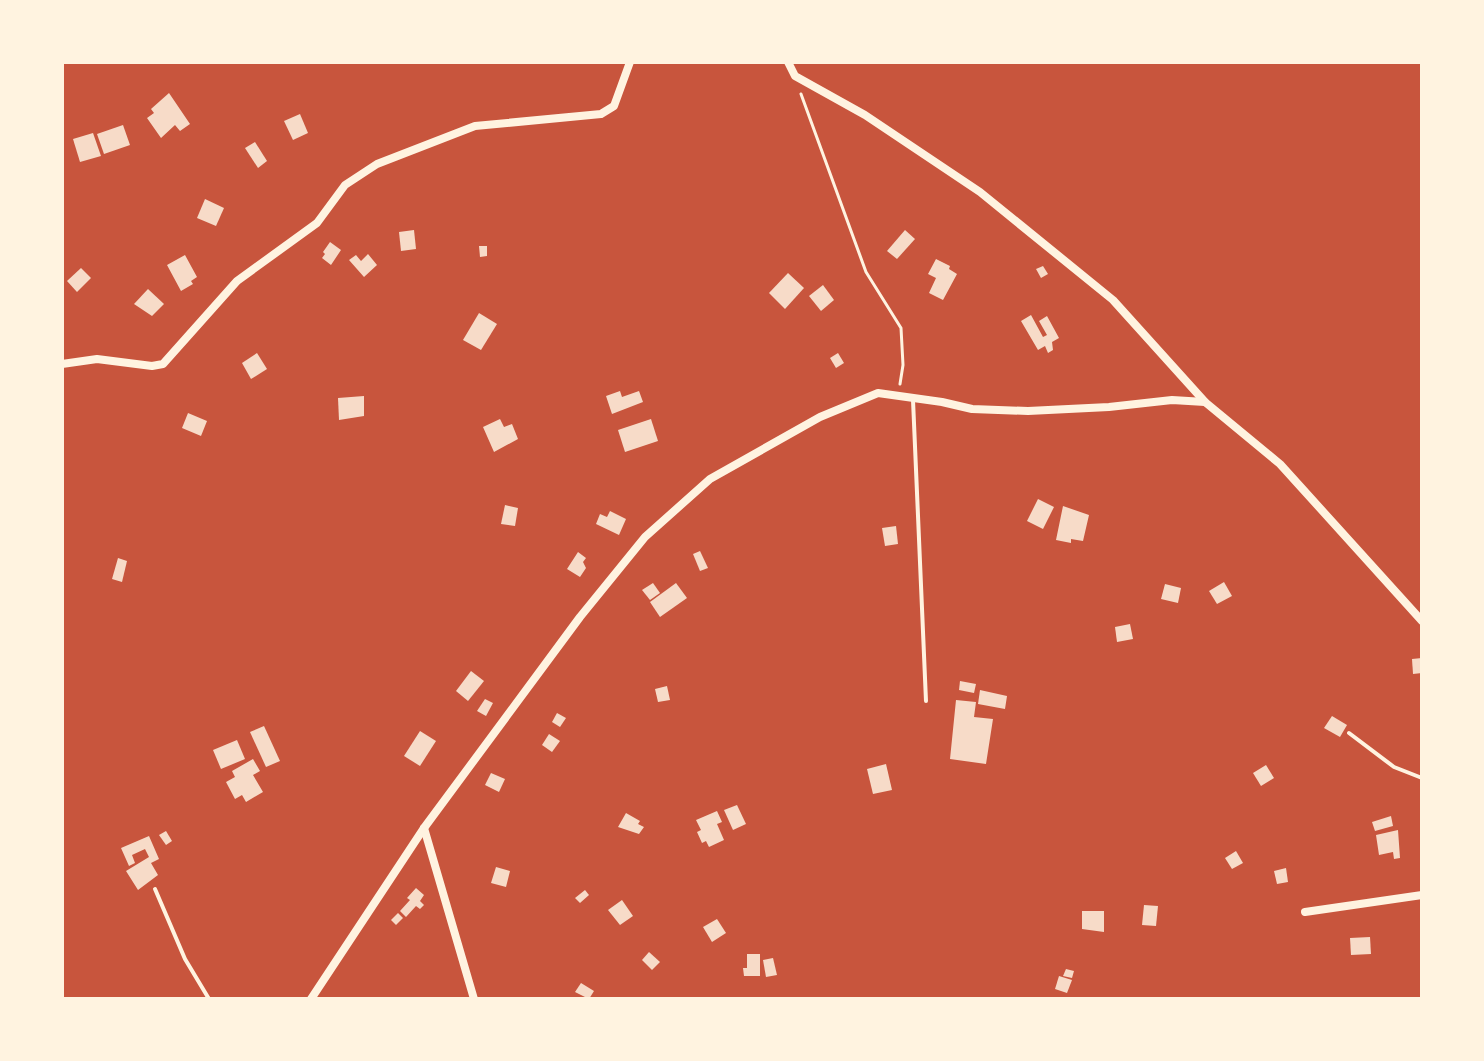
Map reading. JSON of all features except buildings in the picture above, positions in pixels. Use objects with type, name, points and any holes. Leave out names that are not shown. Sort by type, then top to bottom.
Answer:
[{"type":"street","points":[[62,364],[97,359],[152,366],[163,364],[237,281],[317,223],[345,185],[377,164],[475,126],[601,114],[614,106],[630,62]]},
{"type":"street","points":[[788,62],[795,76],[865,115],[980,192],[1113,300],[1205,402],[1280,464],[1422,621]]},
{"type":"street","points":[[311,999],[424,828],[580,617],[645,537],[710,479],[806,425],[878,393],[972,409],[1028,411],[1172,400],[1205,402]]},
{"type":"street","points":[[424,828],[474,999]]},
{"type":"street","points":[[1305,912],[1422,895]]},
{"type":"lane","points":[[913,397],[926,701]]},
{"type":"lane","points":[[1349,733],[1394,767],[1422,778]]},
{"type":"lane","points":[[155,889],[185,959],[209,999]]},
{"type":"path","points":[[795,76],[866,272],[901,328],[903,365],[897,395]]}]
